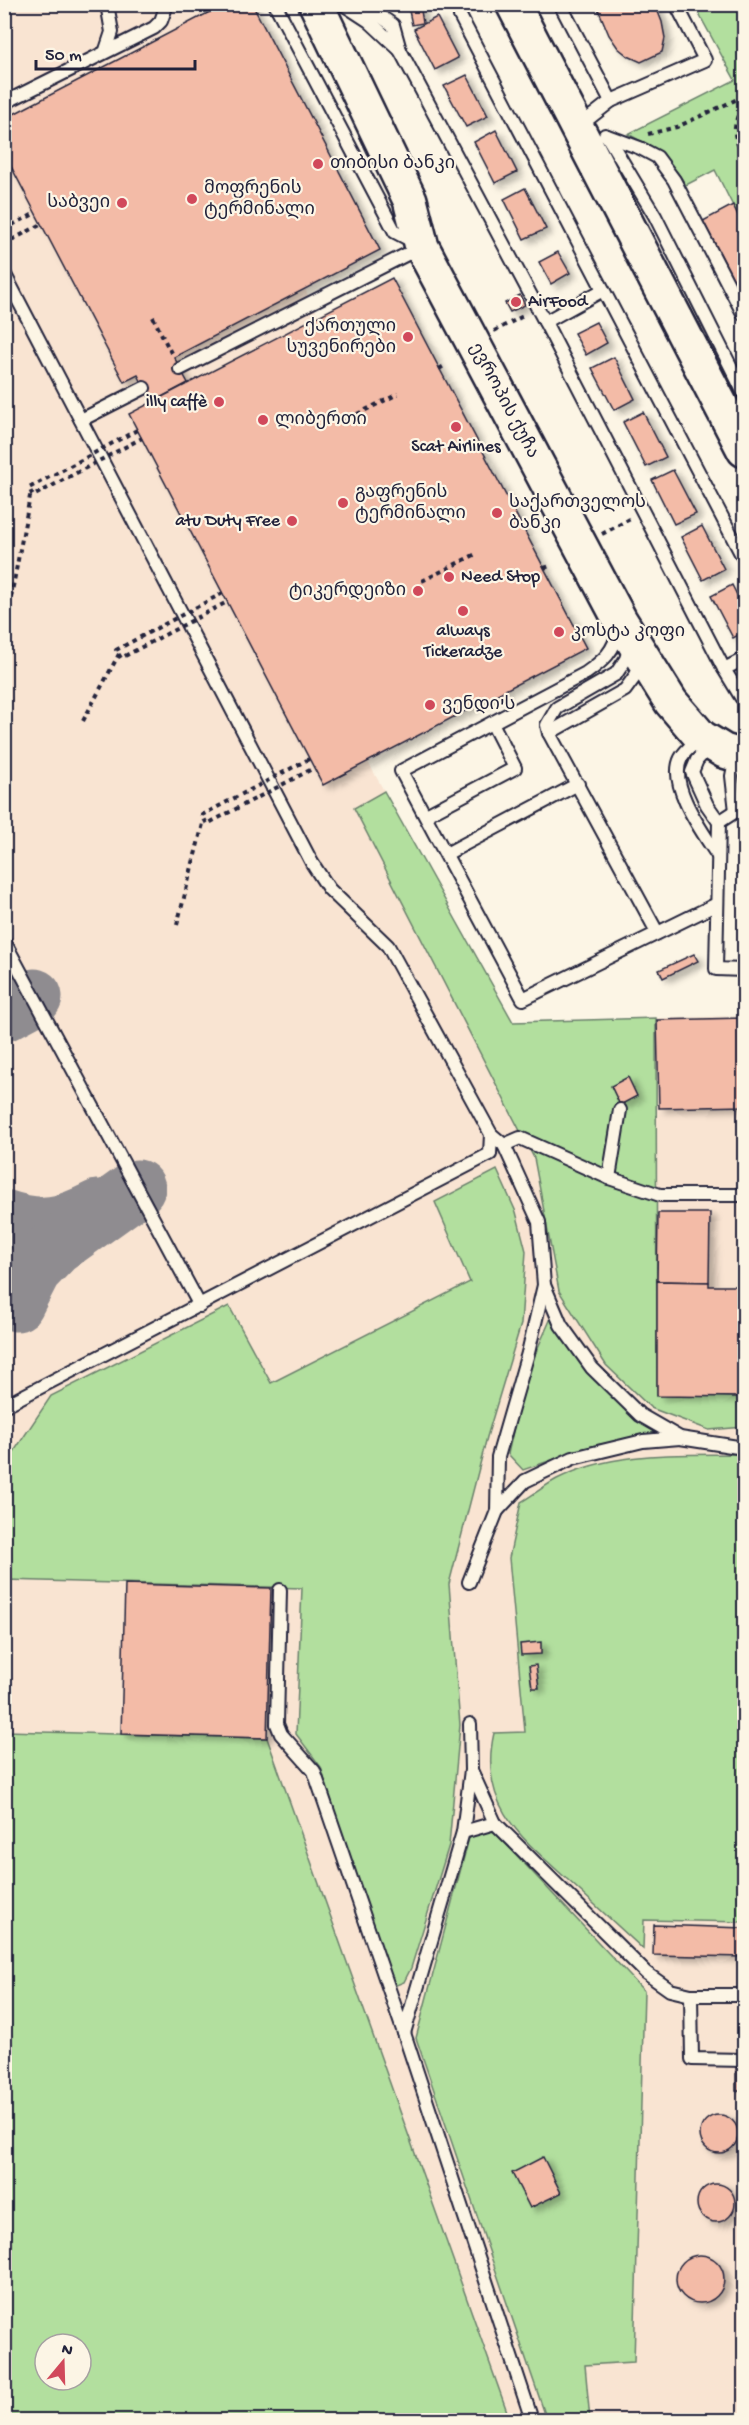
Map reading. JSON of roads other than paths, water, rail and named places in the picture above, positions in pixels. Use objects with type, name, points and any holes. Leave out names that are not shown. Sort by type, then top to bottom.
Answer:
[{"type":"main road","name":"ევროპის ქუჩა","points":[[316,4],[410,200],[422,247],[632,638],[671,702],[723,748]]},
{"type":"main road","points":[[513,4],[592,132],[744,450]]},
{"type":"lane","points":[[106,50],[112,32],[107,4]]},
{"type":"lane","points":[[4,103],[154,28],[161,21],[167,4]]},
{"type":"lane","points":[[275,4],[395,232],[422,247]]},
{"type":"lane","points":[[343,4],[369,21],[400,50]]},
{"type":"lane","points":[[363,4],[393,25],[400,50],[545,322],[724,669],[744,699]]},
{"type":"lane","points":[[451,4],[460,10],[744,559]]},
{"type":"lane","points":[[561,4],[611,101]]},
{"type":"lane","points":[[592,132],[611,101],[705,60],[676,4]]},
{"type":"lane","points":[[592,132],[640,148],[657,157],[674,180],[744,315]]},
{"type":"lane","points":[[592,132],[655,216],[744,393]]},
{"type":"lane","points":[[180,369],[422,247]]},
{"type":"lane","points":[[4,273],[312,863],[329,889],[388,946],[491,1134],[504,1145],[539,1222],[544,1285],[528,1353],[498,1457],[497,1511],[469,1582]]},
{"type":"lane","points":[[545,322],[603,290]]},
{"type":"lane","points":[[81,420],[144,388]]},
{"type":"lane","points":[[632,638],[616,641],[610,654],[600,663],[533,703],[401,771],[523,999],[717,904]]},
{"type":"lane","points":[[632,638],[626,659],[616,674],[557,708],[547,725],[549,733],[657,932]]},
{"type":"lane","points":[[549,733],[625,690],[636,675],[632,638]]},
{"type":"lane","points":[[724,669],[744,659]]},
{"type":"lane","points":[[426,816],[515,768],[492,723]]},
{"type":"lane","points":[[719,822],[740,811],[723,748]]},
{"type":"lane","points":[[723,748],[697,760],[692,772],[707,805],[719,822],[716,969],[744,970]]},
{"type":"lane","points":[[718,857],[687,804],[679,782],[678,770],[681,758],[723,748]]},
{"type":"lane","points":[[446,854],[578,784]]},
{"type":"lane","points":[[4,941],[200,1306]]},
{"type":"lane","points":[[609,1179],[620,1110]]},
{"type":"lane","points":[[4,1406],[490,1154],[491,1134]]},
{"type":"lane","points":[[504,1145],[520,1138],[609,1179],[660,1196],[744,1196]]},
{"type":"lane","points":[[544,1285],[561,1325],[592,1368],[640,1415],[680,1438]]},
{"type":"lane","points":[[497,1511],[525,1480],[573,1458],[643,1441],[680,1438],[744,1448]]},
{"type":"lane","points":[[280,1590],[277,1724],[281,1734],[314,1771],[404,2033],[532,2421]]},
{"type":"lane","points":[[404,2033],[463,1832],[471,1770],[470,1724]]},
{"type":"lane","points":[[471,1770],[495,1823],[646,1973],[670,1989],[691,1995],[744,1995]]},
{"type":"lane","points":[[463,1832],[495,1823]]},
{"type":"lane","points":[[691,1995],[692,2059],[744,2061]]},
{"type":"place","name":"თიბისი ბანკი","points":[[318,164]]},
{"type":"place","name":"მოფრენის ტერმინალი","points":[[192,199]]},
{"type":"place","name":"საბვეი","points":[[122,203]]},
{"type":"place","name":"AirFood","points":[[516,302]]},
{"type":"place","name":"ქართული სუვენირები","points":[[408,337]]},
{"type":"place","name":"illy caffè","points":[[219,402]]},
{"type":"place","name":"ლიბერთი","points":[[263,420]]},
{"type":"place","name":"Scat Airlines","points":[[456,427]]},
{"type":"place","name":"გაფრენის ტერმინალი","points":[[343,503]]},
{"type":"place","name":"საქართველოს ბანკი","points":[[497,513]]},
{"type":"place","name":"atu Duty Free","points":[[292,521]]},
{"type":"place","name":"Need Stop","points":[[449,577]]},
{"type":"place","name":"ტიკერდეიზი","points":[[418,591]]},
{"type":"place","name":"always Tickeradze","points":[[463,611]]},
{"type":"place","name":"კოსტა კოფი","points":[[559,632]]},
{"type":"place","name":"ვენდი'ს","points":[[430,705]]}]
